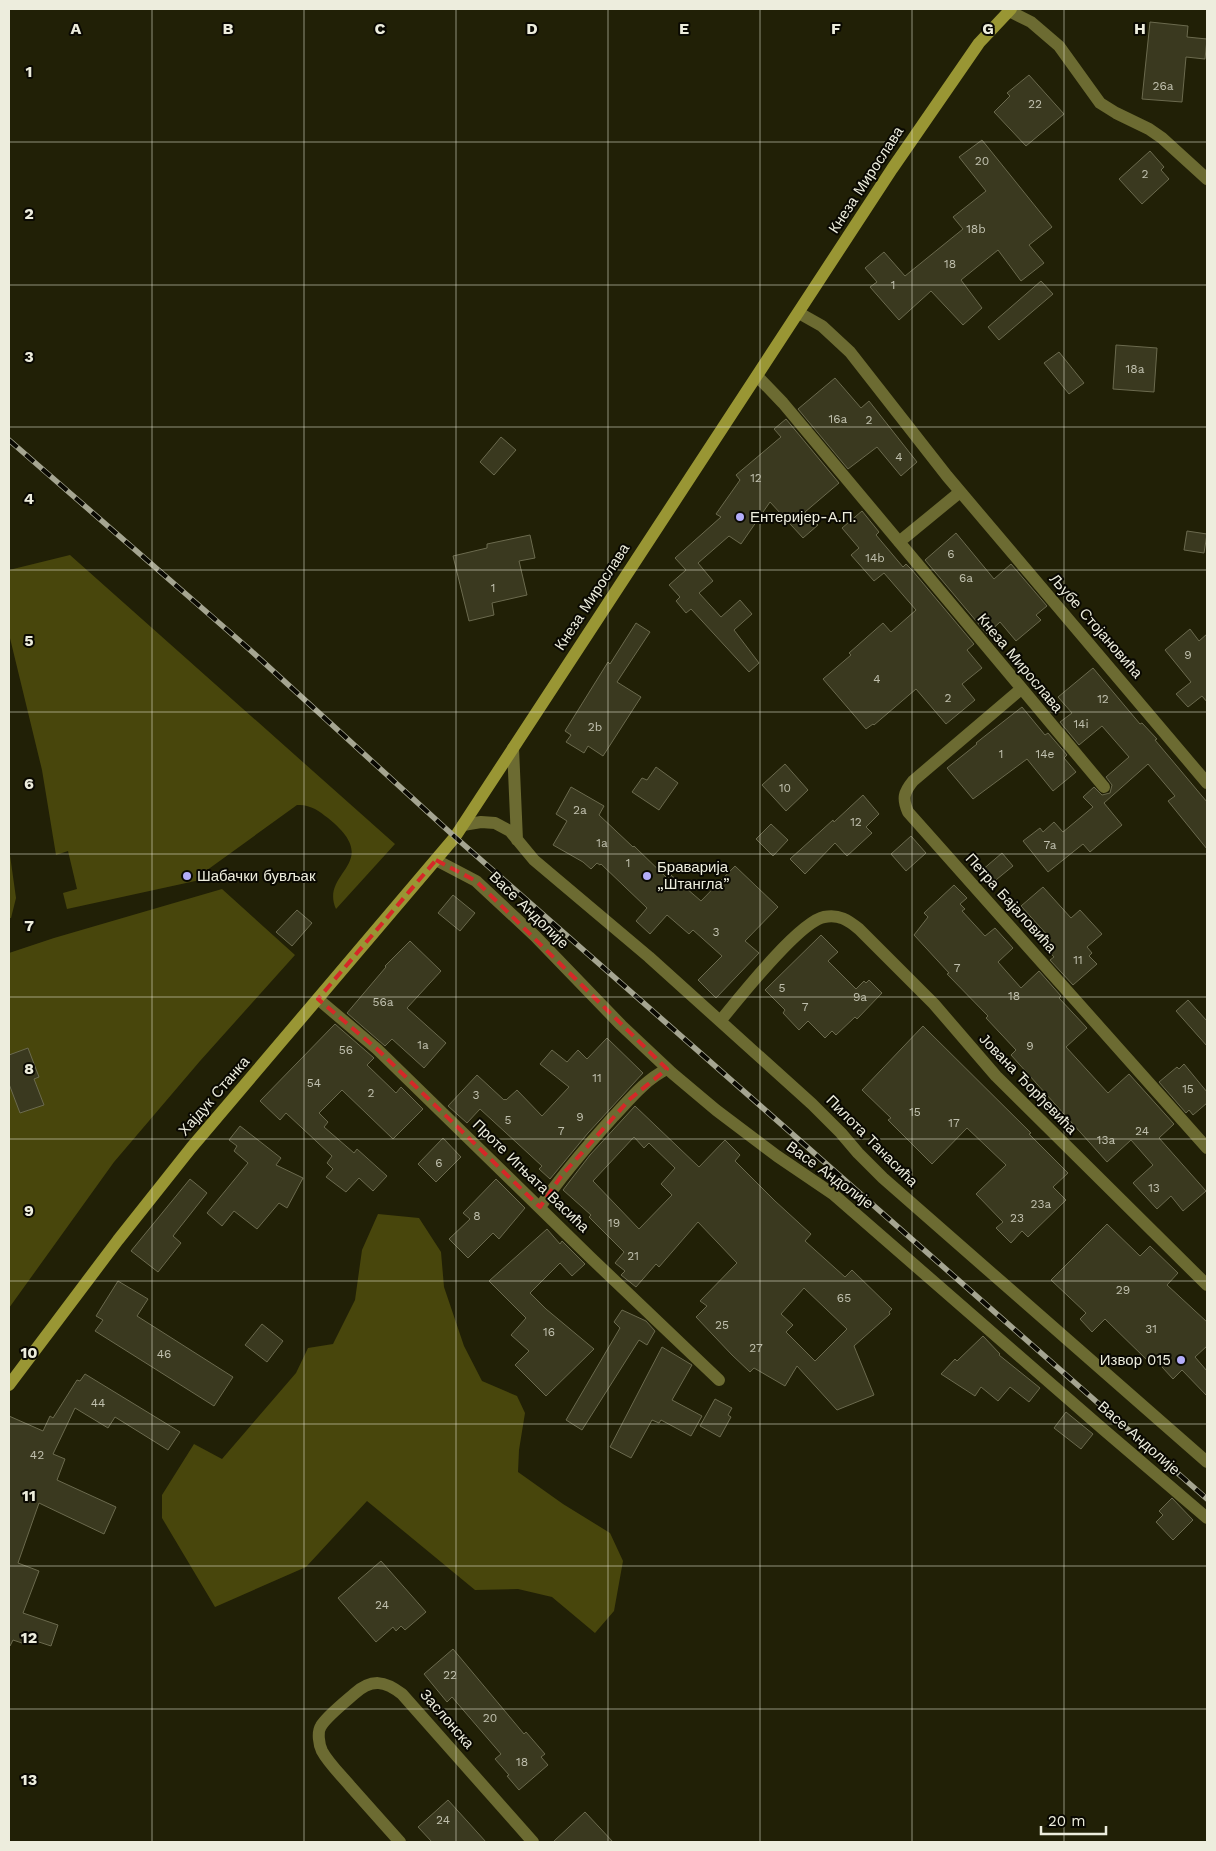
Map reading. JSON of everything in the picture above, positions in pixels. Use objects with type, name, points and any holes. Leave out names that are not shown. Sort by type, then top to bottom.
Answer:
[{"type":"street","points":[[1010,10],[1031,22],[1060,46],[1100,103],[1162,138],[1207,179]]},
{"type":"street","name":"Кнеза Мирослава","points":[[455,837],[892,169],[973,51],[1010,10]]},
{"type":"street","name":"Љубе Стојановића","points":[[799,312],[822,326],[850,352],[960,492],[1207,783]]},
{"type":"street","name":"Кнеза Мирослава","points":[[757,376],[783,403],[1104,787]]},
{"type":"street","points":[[899,542],[960,492]]},
{"type":"street","name":"Петра Бајаловића","points":[[1021,689],[914,780],[904,794],[904,803],[908,812],[1207,1148]]},
{"type":"street","points":[[513,748],[517,840]]},
{"type":"street","name":"Пилота Танасића","points":[[463,825],[481,822],[495,823],[510,832],[541,866],[721,1020],[818,1110],[883,1178],[1207,1462]]},
{"type":"street","name":"Хајдук Станка","points":[[9,1385],[118,1240],[191,1148],[455,837]]},
{"type":"street","name":"Васе Андолије","points":[[436,860],[476,881],[535,936],[621,1025],[667,1069],[731,1122],[777,1156],[834,1194],[1207,1518]]},
{"type":"street","name":"Јована Ђорђевића","points":[[721,1020],[776,956],[811,922],[823,917],[836,916],[846,919],[934,1004],[996,1076],[1207,1285]]},
{"type":"street","name":"Проте Игњата Васића","points":[[318,999],[377,1049],[719,1380]]},
{"type":"street","points":[[540,1207],[562,1175],[630,1098],[648,1080],[667,1069]]},
{"type":"street","name":"Заслонска","points":[[400,1842],[341,1776],[322,1751],[318,1739],[320,1726],[358,1690],[370,1684],[381,1682],[393,1687],[411,1703],[533,1842]]},
{"type":"highlighted area","points":[[436,860],[476,881],[667,1069],[630,1099],[562,1175],[540,1207],[377,1049],[318,999]]},
{"type":"shaded area","points":[[70,555],[395,844],[336,909],[333,896],[336,885],[351,857],[351,846],[344,834],[328,818],[314,808],[297,805],[203,873],[209,878],[67,909],[63,893],[77,889],[68,851],[56,855],[42,770],[9,634],[9,570]]},
{"type":"shaded area","points":[[9,848],[16,898],[11,918],[9,918]]},
{"type":"shaded area","points":[[222,889],[295,955],[200,1061],[114,1162],[9,1308],[9,953]]},
{"type":"shaded area","points":[[378,1214],[419,1218],[441,1252],[444,1287],[464,1346],[482,1381],[517,1396],[525,1413],[519,1450],[518,1472],[563,1504],[610,1533],[623,1561],[614,1611],[595,1633],[552,1597],[518,1589],[475,1590],[367,1501],[306,1567],[215,1607],[162,1518],[162,1495],[194,1444],[222,1459],[296,1373],[308,1348],[333,1344],[355,1300],[362,1250]]},
{"type":"building","points":[[1150,22],[1188,26],[1187,37],[1207,39],[1205,59],[1186,57],[1182,102],[1142,99]]},
{"type":"building","points":[[1029,75],[1064,114],[1026,146],[994,112],[1010,96],[1007,93]]},
{"type":"building","points":[[982,140],[1052,227],[1029,245],[1044,263],[1021,281],[998,250],[961,280],[982,308],[963,325],[931,291],[899,320],[870,287],[877,282],[865,268],[884,252],[905,276],[963,229],[953,217],[986,191],[959,157]]},
{"type":"building","points":[[1150,151],[1164,167],[1161,170],[1169,179],[1142,204],[1119,179]]},
{"type":"building","points":[[1041,281],[1053,294],[999,340],[988,327]]},
{"type":"building","points":[[1116,345],[1157,348],[1154,392],[1113,389]]},
{"type":"building","points":[[1059,352],[1084,383],[1069,394],[1044,363]]},
{"type":"building","points":[[835,378],[861,408],[869,401],[917,462],[901,476],[877,447],[848,469],[798,409]]},
{"type":"building","points":[[786,419],[839,483],[805,512],[818,525],[803,538],[770,502],[741,544],[729,536],[698,563],[713,581],[699,593],[721,617],[740,600],[752,614],[734,630],[759,663],[749,672],[691,609],[686,613],[676,601],[680,597],[669,585],[686,570],[675,558],[721,517],[716,514],[740,480],[736,475],[781,437],[774,429]]},
{"type":"building","points":[[501,437],[516,450],[494,475],[480,462]]},
{"type":"building","points":[[862,511],[879,532],[876,535],[903,567],[906,564],[912,570],[974,644],[967,650],[982,668],[962,684],[975,700],[946,724],[916,689],[874,725],[866,729],[823,679],[851,655],[849,653],[883,623],[891,632],[916,610],[884,573],[874,581],[851,555],[859,548],[842,528]]},
{"type":"building","points":[[1187,531],[1207,534],[1204,553],[1184,550]]},
{"type":"building","points":[[956,533],[994,579],[1011,564],[1047,606],[1036,615],[1041,620],[1016,641],[1000,622],[987,634],[925,560]]},
{"type":"building","points":[[530,535],[535,558],[519,561],[527,595],[492,603],[494,615],[469,621],[453,556],[487,548],[487,544]]},
{"type":"building","points":[[636,623],[650,632],[617,682],[641,697],[603,756],[588,746],[584,753],[566,742],[571,735],[565,731],[608,662],[610,664]]},
{"type":"building","points":[[1190,629],[1199,641],[1207,634],[1207,702],[1202,696],[1188,707],[1176,694],[1191,682],[1165,650]]},
{"type":"building","points":[[1093,668],[1140,724],[1142,723],[1157,739],[1155,740],[1207,802],[1207,849],[1168,801],[1175,796],[1148,764],[1104,803],[1122,825],[1090,852],[1083,844],[1048,872],[1023,841],[1040,828],[1043,832],[1054,822],[1063,832],[1093,807],[1083,797],[1094,787],[1102,795],[1110,793],[1112,785],[1106,777],[1129,757],[1102,726],[1079,745],[1060,722],[1072,713],[1058,697]]},
{"type":"building","points":[[1022,707],[1045,735],[1048,733],[1067,755],[1064,758],[1076,772],[1053,791],[1027,759],[973,799],[947,768]]},
{"type":"building","points":[[785,764],[808,790],[786,811],[762,785]]},
{"type":"building","points":[[656,767],[678,783],[659,810],[632,792],[642,778],[647,780]]},
{"type":"building","points":[[571,787],[604,806],[599,815],[668,879],[671,875],[701,901],[735,866],[778,907],[745,941],[759,953],[716,998],[698,980],[722,956],[693,930],[689,934],[667,915],[650,934],[636,921],[647,908],[601,864],[597,863],[591,869],[583,862],[553,845],[567,821],[556,814]]},
{"type":"building","points":[[863,795],[879,814],[866,827],[872,833],[847,856],[835,843],[805,874],[790,859]]},
{"type":"building","points":[[771,824],[788,840],[773,856],[756,839]]},
{"type":"building","points":[[911,836],[926,853],[906,871],[891,854]]},
{"type":"building","points":[[1002,853],[1013,866],[991,884],[981,871]]},
{"type":"building","points":[[954,885],[967,898],[960,904],[965,909],[962,911],[985,936],[995,928],[1013,948],[998,962],[1021,988],[1039,971],[1061,996],[1059,998],[1087,1028],[1066,1047],[1108,1093],[1129,1074],[1174,1124],[1159,1138],[1206,1191],[1183,1211],[1171,1196],[1157,1209],[1133,1183],[1153,1165],[1131,1140],[1107,1162],[1011,1055],[1016,1050],[986,1018],[988,1016],[947,974],[949,973],[914,935],[928,917],[924,913]]},
{"type":"building","points":[[1043,887],[1071,918],[1080,910],[1102,934],[1087,947],[1092,953],[1089,956],[1097,964],[1073,985],[1050,960],[1054,957],[1042,944],[1049,937],[1021,906]]},
{"type":"building","points":[[453,895],[475,913],[460,931],[438,913]]},
{"type":"building","points":[[297,910],[312,923],[292,946],[276,932]]},
{"type":"building","points":[[821,935],[838,952],[828,961],[856,989],[864,981],[866,983],[869,980],[882,993],[857,1019],[855,1017],[836,1035],[832,1031],[825,1038],[808,1021],[799,1030],[783,1013],[785,1010],[765,990]]},
{"type":"building","points":[[410,941],[441,971],[407,1008],[446,1043],[424,1068],[392,1039],[385,1046],[347,1013],[385,966]]},
{"type":"building","points":[[1188,1000],[1207,1021],[1207,1046],[1176,1011]]},
{"type":"building","points":[[335,1024],[374,1058],[367,1065],[396,1093],[401,1087],[423,1109],[393,1139],[342,1090],[319,1113],[328,1122],[324,1127],[354,1153],[357,1149],[387,1176],[373,1191],[359,1178],[346,1192],[326,1177],[333,1169],[327,1163],[332,1156],[286,1113],[280,1120],[260,1101]]},
{"type":"building","points":[[923,1026],[1031,1133],[1029,1134],[1068,1173],[1053,1187],[1066,1200],[1028,1237],[1022,1231],[1011,1243],[996,1228],[1003,1222],[976,1194],[1006,1165],[967,1128],[932,1164],[888,1120],[891,1118],[862,1090]]},
{"type":"building","points":[[607,1038],[643,1073],[588,1133],[550,1179],[539,1169],[542,1166],[480,1109],[467,1123],[448,1106],[477,1075],[504,1100],[517,1090],[542,1116],[569,1087],[540,1064],[552,1050],[567,1062],[578,1050],[587,1059]]},
{"type":"building","points":[[28,1048],[39,1077],[34,1079],[44,1105],[20,1113],[9,1084],[9,1055]]},
{"type":"building","points":[[1184,1064],[1207,1092],[1207,1103],[1193,1115],[1189,1110],[1186,1113],[1159,1082],[1177,1067],[1179,1069]]},
{"type":"building","points":[[635,1106],[699,1167],[725,1140],[740,1155],[735,1161],[811,1234],[805,1241],[845,1277],[852,1270],[892,1309],[889,1312],[890,1314],[854,1346],[874,1395],[837,1410],[797,1366],[785,1386],[754,1368],[750,1372],[732,1355],[696,1317],[707,1306],[700,1301],[737,1263],[698,1222],[659,1267],[656,1264],[636,1287],[621,1275],[625,1271],[615,1263],[624,1252],[589,1217],[591,1215],[563,1190],[590,1155]],"holes":[[[634,1137],[644,1148],[649,1143],[675,1168],[661,1184],[672,1195],[639,1229],[593,1181]],[[804,1288],[847,1329],[815,1361],[786,1332],[793,1325],[781,1314]]]},
{"type":"building","points":[[240,1126],[281,1158],[276,1165],[303,1178],[287,1208],[279,1203],[257,1229],[234,1211],[222,1226],[207,1213],[248,1163],[234,1151],[237,1146],[229,1140]]},
{"type":"building","points":[[443,1138],[461,1157],[436,1182],[418,1164]]},
{"type":"building","points":[[190,1179],[207,1193],[173,1236],[181,1243],[158,1272],[131,1251]]},
{"type":"building","points":[[496,1179],[525,1208],[499,1239],[493,1233],[468,1258],[449,1239],[470,1219],[463,1213]]},
{"type":"building","points":[[1107,1224],[1140,1256],[1150,1246],[1178,1273],[1167,1285],[1207,1322],[1207,1346],[1195,1357],[1207,1371],[1207,1396],[1182,1370],[1173,1379],[1152,1356],[1148,1361],[1105,1319],[1092,1332],[1080,1319],[1086,1313],[1051,1280]]},
{"type":"building","points":[[547,1229],[560,1244],[562,1241],[585,1264],[572,1276],[560,1263],[530,1293],[546,1309],[594,1349],[546,1396],[515,1365],[529,1351],[511,1335],[526,1318],[489,1281]]},
{"type":"building","points":[[118,1281],[148,1299],[137,1316],[233,1377],[214,1406],[95,1331],[103,1320],[96,1316]]},
{"type":"building","points":[[622,1310],[646,1321],[655,1331],[647,1345],[639,1340],[582,1430],[566,1420],[620,1328],[614,1322]]},
{"type":"building","points":[[262,1324],[283,1341],[267,1362],[245,1345]]},
{"type":"building","points":[[983,1336],[999,1355],[1040,1388],[1029,1402],[1010,1387],[998,1401],[981,1387],[975,1396],[941,1374],[955,1359],[957,1361]]},
{"type":"building","points":[[662,1347],[692,1365],[672,1400],[702,1416],[691,1436],[661,1420],[659,1423],[652,1420],[631,1458],[610,1447]]},
{"type":"building","points":[[85,1374],[180,1432],[168,1450],[115,1417],[108,1428],[75,1408],[53,1454],[65,1459],[57,1480],[116,1507],[104,1534],[39,1503],[18,1563],[39,1571],[23,1613],[58,1625],[51,1646],[24,1637],[22,1643],[13,1640],[9,1646],[9,1416],[43,1431],[50,1416],[53,1418],[77,1380],[80,1381]]},
{"type":"building","points":[[715,1399],[732,1408],[728,1415],[731,1417],[720,1437],[700,1426]]},
{"type":"building","points":[[1066,1412],[1093,1434],[1081,1449],[1054,1428]]},
{"type":"building","points":[[1172,1498],[1193,1520],[1173,1540],[1156,1522],[1163,1515],[1159,1511]]},
{"type":"building","points":[[381,1561],[426,1612],[405,1630],[401,1626],[396,1631],[393,1627],[376,1642],[338,1598]]},
{"type":"building","points":[[453,1649],[524,1734],[526,1732],[545,1754],[541,1757],[548,1765],[519,1790],[495,1759],[501,1754],[452,1697],[447,1702],[424,1674]]},
{"type":"building","points":[[448,1800],[486,1842],[432,1842],[418,1827]]},
{"type":"building","points":[[585,1812],[613,1842],[553,1842]]},
{"type":"railway","points":[[9,440],[249,649],[455,837],[1207,1499]]},
{"type":"place","name":"Ентеријер-А.П.","points":[[740,517]]},
{"type":"place","name":"Шабачки бувљак","points":[[187,876]]},
{"type":"place","name":"Браварија „Штангла”","points":[[647,876]]},
{"type":"place","name":"Извор 015","points":[[1181,1360]]}]
